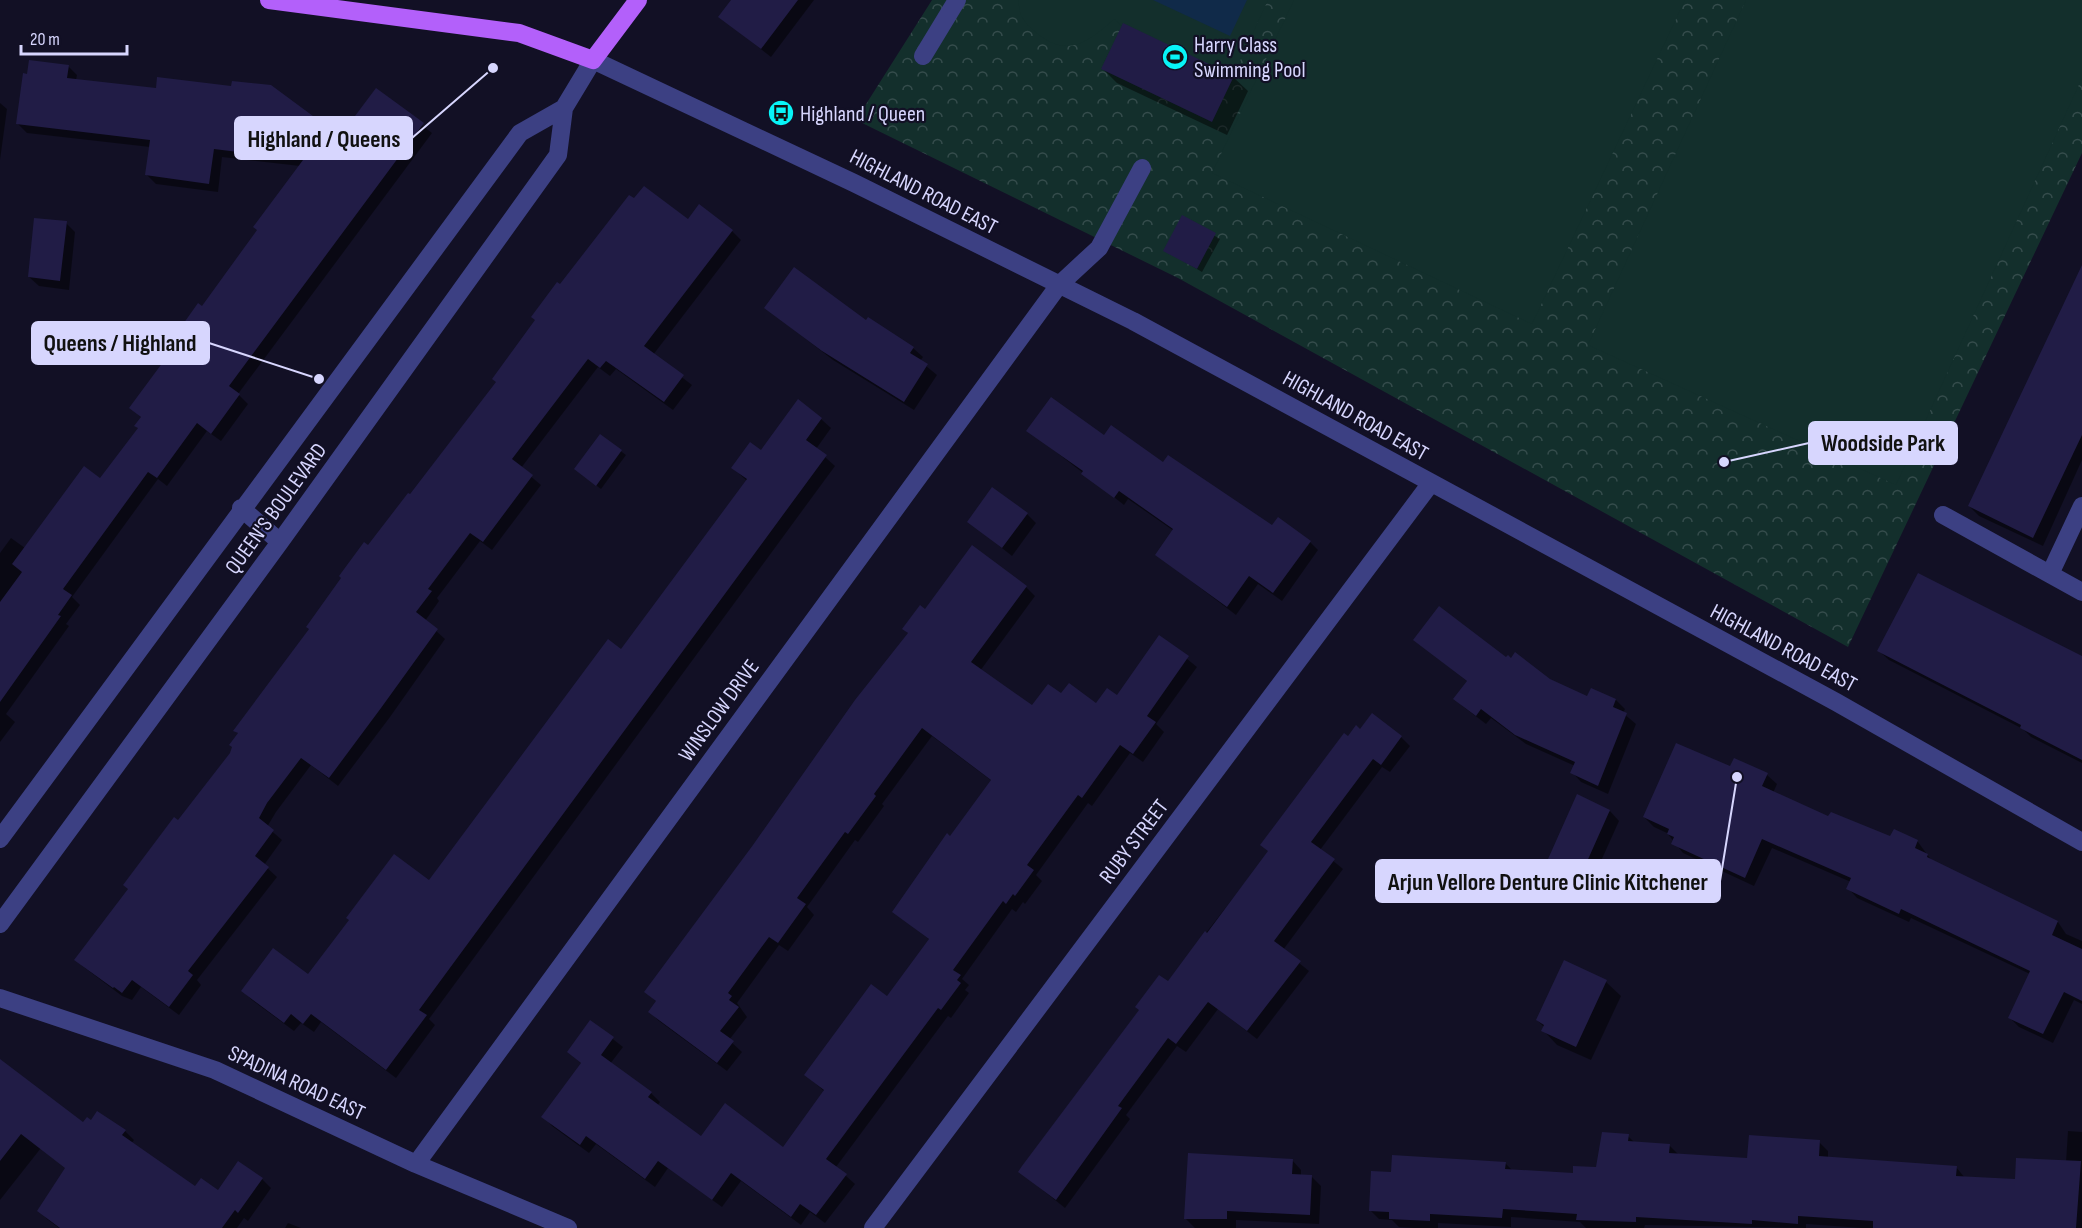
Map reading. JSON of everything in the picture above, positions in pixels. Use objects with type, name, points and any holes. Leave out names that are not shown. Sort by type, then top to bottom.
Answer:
[{"type":"main road","points":[[269,0],[519,33],[593,60],[638,0]]},
{"type":"street","points":[[923,56],[957,0]]},
{"type":"street","name":"QUEEN'S BOULEVARD","points":[[0,924],[280,542],[558,155],[564,108],[593,60]]},
{"type":"street","name":"HIGHLAND ROAD EAST","points":[[593,60],[854,183],[1133,321],[1836,702],[2082,842]]},
{"type":"street","name":"QUEEN'S BOULEVARD","points":[[0,839],[241,508],[520,133],[564,108]]},
{"type":"street","name":"WINSLOW DRIVE","points":[[416,1164],[1059,285],[1099,248],[1142,168]]},
{"type":"street","name":"RUBY STREET","points":[[873,1228],[1431,483]]},
{"type":"street","points":[[2050,574],[2082,506]]},
{"type":"street","points":[[241,508],[280,542]]},
{"type":"street","points":[[1943,515],[2082,592]]},
{"type":"street","name":"SPADINA ROAD EAST","points":[[0,998],[215,1070],[416,1164],[568,1228]]},
{"type":"green space","points":[[932,0],[2082,0],[2082,153],[1848,647],[1178,278],[856,120]]},
{"type":"green space","name":"Harry Class Swimming Pool","points":[[1019,0],[1268,0],[1212,122],[1101,69],[1122,26],[1114,19],[1084,42],[1065,46],[1055,44],[1044,38],[1024,20],[1020,13]]},
{"type":"green space","points":[[1294,0],[1685,0],[1532,324],[1212,173]]},
{"type":"green space","points":[[1746,0],[2082,0],[2082,78],[1896,485],[1588,345]]},
{"type":"water","points":[[1153,0],[1247,0],[1230,36]]},
{"type":"building","points":[[731,0],[798,0],[761,49],[718,17]]},
{"type":"building","points":[[1123,23],[1234,76],[1212,122],[1101,69]]},
{"type":"building","points":[[29,60],[69,65],[67,78],[156,88],[157,77],[231,86],[232,81],[271,85],[340,136],[376,88],[424,123],[229,386],[240,394],[211,434],[197,423],[157,478],[148,472],[63,589],[72,595],[58,615],[61,616],[0,702],[0,602],[22,572],[12,564],[84,466],[100,478],[138,428],[134,426],[141,417],[129,408],[186,331],[181,327],[198,303],[202,306],[257,230],[253,227],[303,160],[214,149],[209,184],[145,175],[150,140],[16,124],[23,73],[27,74]]},
{"type":"building","points":[[644,186],[688,219],[699,204],[733,230],[644,346],[684,375],[664,402],[606,361],[600,368],[588,359],[512,459],[533,475],[483,542],[470,533],[428,589],[432,591],[416,612],[438,629],[381,708],[329,778],[301,758],[267,803],[259,818],[274,830],[255,856],[269,867],[188,971],[193,975],[169,1007],[132,980],[122,993],[113,988],[74,960],[128,889],[123,885],[174,817],[178,820],[230,753],[232,747],[229,745],[238,733],[233,731],[309,629],[306,627],[341,578],[339,576],[364,542],[368,545],[408,493],[410,494],[496,382],[492,379],[535,320],[531,317],[557,282],[560,284],[629,195],[634,198]]},
{"type":"building","points":[[1182,215],[1216,233],[1197,269],[1163,251]]},
{"type":"building","points":[[34,218],[67,221],[60,281],[28,277]]},
{"type":"building","points":[[2082,265],[2082,435],[2033,538],[1968,506]]},
{"type":"building","points":[[794,267],[866,320],[868,317],[914,347],[910,353],[928,364],[904,402],[822,351],[764,308]]},
{"type":"building","points":[[1051,397],[1104,435],[1111,425],[1163,462],[1168,455],[1272,525],[1278,517],[1311,541],[1273,593],[1249,576],[1227,607],[1155,555],[1173,529],[1119,491],[1114,498],[1081,474],[1083,471],[1026,431]]},
{"type":"building","points":[[798,399],[822,418],[806,440],[827,455],[419,1010],[427,1015],[386,1070],[311,1014],[303,1024],[291,1014],[284,1023],[241,991],[273,948],[308,974],[349,920],[346,918],[394,854],[429,880],[608,639],[621,649],[747,479],[731,468],[750,442],[761,450]]},
{"type":"building","points":[[600,434],[622,450],[596,486],[574,469]]},
{"type":"building","points":[[992,487],[1028,513],[1002,548],[967,522]]},
{"type":"building","points":[[972,545],[1027,586],[971,662],[1032,705],[1048,684],[1061,693],[1069,683],[1096,703],[1107,688],[1117,695],[1159,635],[1189,656],[1147,716],[1156,722],[1133,754],[1120,745],[1082,798],[1078,795],[1027,865],[1034,870],[1015,896],[1013,894],[1006,904],[1003,901],[953,970],[961,975],[957,980],[961,983],[941,1010],[938,1008],[826,1159],[847,1174],[816,1215],[800,1204],[791,1217],[731,1173],[712,1200],[658,1161],[645,1179],[586,1136],[580,1145],[541,1117],[581,1063],[567,1052],[590,1020],[614,1037],[601,1055],[652,1092],[648,1097],[701,1136],[725,1103],[783,1147],[824,1090],[804,1075],[871,984],[887,996],[929,939],[892,912],[947,833],[950,836],[991,780],[922,728],[874,794],[876,796],[848,834],[845,832],[797,898],[806,904],[778,943],[769,937],[728,993],[732,996],[729,1000],[739,1007],[720,1031],[734,1041],[717,1063],[648,1012],[656,1001],[644,992],[753,845],[855,700],[908,633],[902,629],[920,605],[925,609]]},
{"type":"building","points":[[1918,573],[2082,656],[2082,760],[2020,728],[2021,725],[1877,651]]},
{"type":"building","points":[[1439,606],[1506,657],[1508,655],[1511,658],[1515,652],[1550,679],[1587,696],[1591,688],[1616,699],[1613,707],[1627,713],[1598,786],[1570,773],[1575,762],[1515,735],[1481,709],[1476,716],[1453,699],[1467,681],[1413,640]]},
{"type":"building","points":[[1372,713],[1402,736],[1381,765],[1373,759],[1311,842],[1335,859],[1274,941],[1301,961],[1247,1031],[1208,1002],[1176,1044],[1168,1038],[1118,1106],[1122,1108],[1056,1200],[1018,1172],[1139,1010],[1135,1007],[1159,975],[1168,981],[1268,851],[1260,845],[1344,733],[1348,736],[1356,725],[1360,729]]},
{"type":"building","points":[[1676,743],[1730,766],[1734,758],[1768,773],[1762,786],[1828,816],[1831,812],[1890,836],[1894,829],[1918,840],[1915,848],[1928,854],[1927,857],[2058,921],[2052,935],[2082,949],[2082,1001],[2064,992],[2043,1034],[2008,1018],[2030,971],[1901,909],[1899,914],[1846,889],[1851,878],[1762,839],[1745,878],[1671,844],[1674,837],[1667,834],[1669,829],[1643,817]]},
{"type":"building","points":[[1577,794],[1610,810],[1573,893],[1540,877]]},
{"type":"building","points":[[1564,960],[1607,980],[1576,1047],[1541,1031],[1544,1025],[1536,1020]]},
{"type":"building","points":[[0,1059],[83,1122],[87,1117],[91,1120],[97,1111],[126,1130],[122,1135],[195,1186],[201,1178],[218,1190],[238,1161],[263,1178],[238,1213],[235,1210],[222,1228],[60,1228],[37,1211],[65,1168],[21,1134],[0,1161]]},
{"type":"building","points":[[1602,1132],[1629,1134],[1628,1141],[1670,1144],[1669,1153],[1747,1158],[1749,1135],[1820,1140],[1819,1156],[1957,1166],[1956,1176],[2015,1179],[2016,1158],[2081,1161],[2076,1228],[1873,1228],[1873,1221],[1798,1216],[1798,1224],[1752,1220],[1752,1224],[1636,1217],[1636,1222],[1576,1220],[1577,1214],[1503,1209],[1502,1218],[1430,1214],[1430,1221],[1389,1219],[1389,1212],[1369,1211],[1371,1171],[1391,1172],[1392,1155],[1506,1162],[1505,1169],[1573,1173],[1573,1166],[1596,1167]]},
{"type":"building","points":[[1188,1153],[1293,1159],[1292,1174],[1312,1175],[1310,1215],[1227,1211],[1227,1219],[1184,1219]]},
{"type":"place","name":"Harry Class Swimming Pool","points":[[1175,57]]},
{"type":"place","name":"Highland / Queens","points":[[493,68]]},
{"type":"place","name":"Highland / Queen","points":[[781,113]]},
{"type":"place","name":"Queens / Highland","points":[[319,379]]},
{"type":"place","name":"Woodside Park","points":[[1724,462]]},
{"type":"place","name":"Arjun Vellore Denture Clinic Kitchener","points":[[1737,777]]}]
